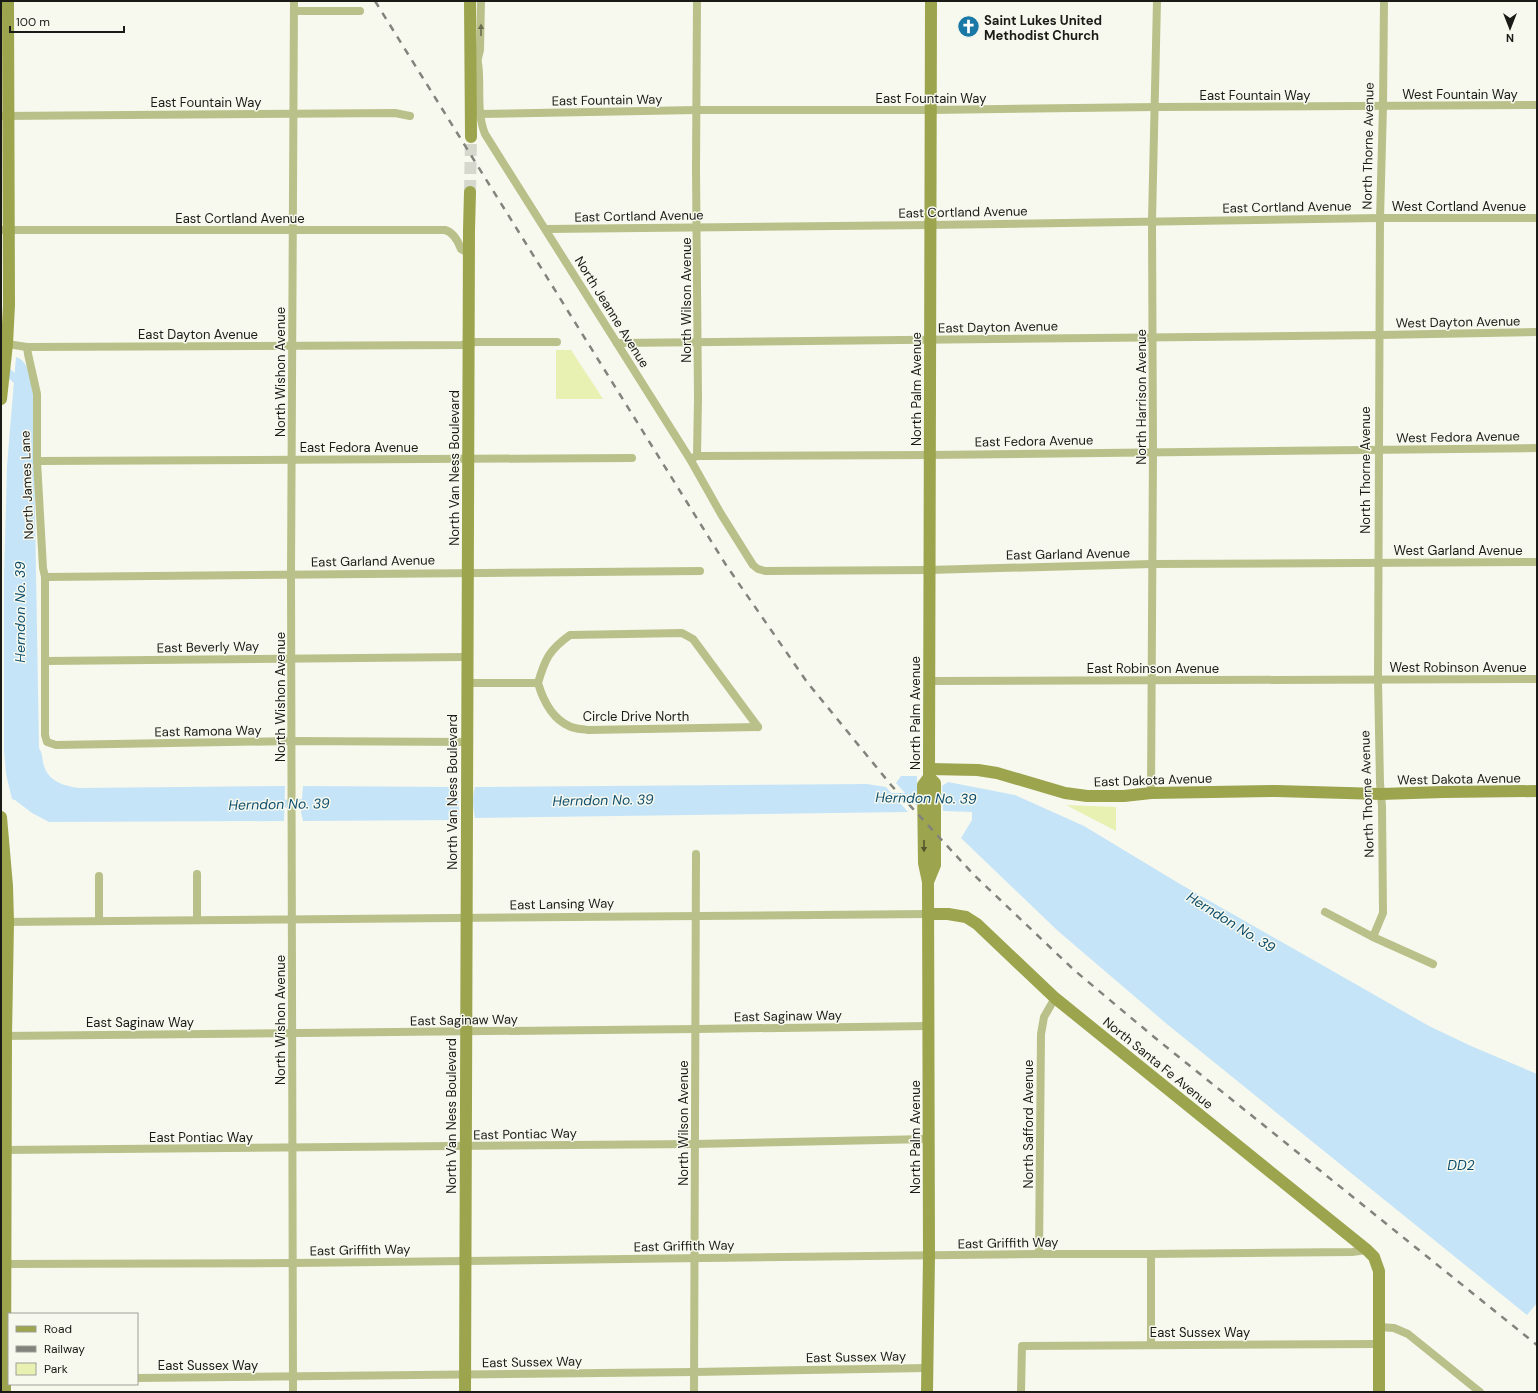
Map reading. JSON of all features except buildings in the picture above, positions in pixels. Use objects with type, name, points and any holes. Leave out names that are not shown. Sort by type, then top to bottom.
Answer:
[{"type":"street","points":[[1,399],[7,344],[9,305],[5,230],[5,116],[8,1]]},
{"type":"street","name":"North Wishon Avenue","points":[[293,1392],[292,460],[294,1]]},
{"type":"street","points":[[470,1],[471,137]]},
{"type":"street","name":"North Jeanne Avenue","points":[[481,1],[480,50],[478,59],[479,114],[485,134],[617,343],[693,458],[721,514],[753,564],[758,569]]},
{"type":"street","name":"North Wilson Avenue","points":[[693,458],[698,342],[698,227],[696,169],[697,1]]},
{"type":"street","name":"North Palm Avenue","points":[[927,1392],[929,1256],[928,882],[935,865],[929,809],[928,570],[930,455],[931,1]]},
{"type":"street","name":"North Harrison Avenue","points":[[1151,793],[1153,451],[1152,221],[1157,1]]},
{"type":"street","name":"North Thorne Avenue","points":[[1373,937],[1383,913],[1382,806],[1380,782],[1378,679],[1380,218],[1384,1]]},
{"type":"street","points":[[294,11],[360,11]]},
{"type":"street","name":"North Jeanne Avenue","points":[[470,38],[478,59]]},
{"type":"street","name":"West Fountain Way","points":[[1383,106],[1537,105]]},
{"type":"street","name":"East Fountain Way","points":[[479,114],[697,110],[931,110],[1383,106]]},
{"type":"street","name":"East Fountain Way","points":[[5,116],[293,113],[395,113],[410,116]]},
{"type":"street","name":"North Van Ness Boulevard","points":[[465,1392],[466,657],[468,253],[470,192]]},
{"type":"street","name":"West Cortland Avenue","points":[[1380,218],[1537,218]]},
{"type":"street","name":"East Cortland Avenue","points":[[546,229],[1380,218]]},
{"type":"street","name":"East Cortland Avenue","points":[[5,230],[445,230],[451,232],[461,249],[468,253]]},
{"type":"street","name":"West Dayton Avenue","points":[[1380,335],[1537,332]]},
{"type":"street","name":"East Dayton Avenue","points":[[617,343],[1380,335]]},
{"type":"street","name":"East Dayton Avenue","points":[[7,344],[27,347],[462,345],[475,342],[557,342]]},
{"type":"street","name":"North James Lane","points":[[27,347],[37,394],[37,460],[43,568],[45,577],[44,735],[47,742]]},
{"type":"street","name":"West Fedora Avenue","points":[[1379,450],[1537,448]]},
{"type":"street","name":"East Fedora Avenue","points":[[693,458],[1153,451],[1379,450]]},
{"type":"street","name":"East Fedora Avenue","points":[[37,460],[632,458]]},
{"type":"street","name":"West Garland Avenue","points":[[1379,562],[1537,562]]},
{"type":"street","name":"East Garland Avenue","points":[[758,569],[765,571],[928,570],[1152,564],[1379,562]]},
{"type":"street","name":"East Garland Avenue","points":[[45,577],[700,571]]},
{"type":"street","name":"Circle Drive North","points":[[670,632],[682,633],[693,639],[758,727],[588,730],[569,726],[552,714],[543,698],[538,683],[548,654],[558,643],[570,635],[670,632]]},
{"type":"street","name":"East Beverly Way","points":[[45,661],[466,657]]},
{"type":"street","name":"West Robinson Avenue","points":[[1378,679],[1537,679]]},
{"type":"street","name":"East Robinson Avenue","points":[[929,681],[1378,679]]},
{"type":"street","points":[[466,683],[538,683]]},
{"type":"street","name":"East Ramona Way","points":[[47,742],[56,745],[292,741],[466,742]]},
{"type":"street","name":"East Dakota Avenue","points":[[929,779],[978,770],[997,773],[1065,793],[1087,796],[1124,796],[1151,793],[1276,791],[1381,794]]},
{"type":"street","name":"West Dakota Avenue","points":[[1381,794],[1537,791]]},
{"type":"street","points":[[1,817],[7,886],[4,922],[3,1036],[3,1264],[5,1392]]},
{"type":"street","name":"North Wilson Avenue","points":[[694,1392],[696,854]]},
{"type":"street","points":[[197,874],[197,920]]},
{"type":"street","points":[[99,876],[99,920]]},
{"type":"street","points":[[1325,912],[1373,937],[1433,964]]},
{"type":"street","name":"East Lansing Way","points":[[4,922],[928,914]]},
{"type":"street","name":"North Santa Fe Avenue","points":[[928,914],[948,914],[966,918],[977,924],[1055,998],[1368,1250]]},
{"type":"street","name":"North Safford Avenue","points":[[1039,1254],[1041,1034],[1044,1017],[1055,998]]},
{"type":"street","name":"East Saginaw Way","points":[[3,1036],[696,1030],[928,1026]]},
{"type":"street","name":"East Pontiac Way","points":[[4,1150],[465,1147],[695,1144],[929,1138]]},
{"type":"street","points":[[1368,1250],[1374,1257],[1379,1271],[1379,1392]]},
{"type":"street","name":"East Griffith Way","points":[[3,1264],[293,1263],[1039,1254],[1352,1252],[1368,1250]]},
{"type":"street","points":[[1151,1254],[1151,1344]]},
{"type":"street","points":[[1379,1327],[1394,1328],[1408,1334],[1480,1392]]},
{"type":"street","name":"East Sussex Way","points":[[1021,1392],[1022,1346],[1151,1344],[1379,1344]]},
{"type":"street","name":"East Sussex Way","points":[[138,1378],[927,1368]]},
{"type":"green space","points":[[556,350],[571,350],[603,399],[556,399]]},
{"type":"green space","points":[[1066,805],[1116,807],[1116,831]]},
{"type":"water","points":[[16,357],[21,359],[27,367],[33,393],[39,748],[46,771],[58,782],[79,788],[285,786],[284,821],[49,822],[32,813],[12,799],[6,774],[4,751],[4,577],[7,466]]},
{"type":"water","points":[[901,776],[917,776],[917,806],[896,783]]},
{"type":"water","name":"DD2","points":[[948,782],[1015,795],[1084,826],[1180,884],[1429,1026],[1471,1046],[1537,1074],[1537,1303],[1527,1315],[1168,1025],[1058,931],[961,838],[972,820],[972,812],[943,811],[942,786]]},
{"type":"water","points":[[867,784],[886,787],[908,812],[475,818],[473,802],[475,787]]},
{"type":"water","points":[[303,786],[457,787],[459,810],[458,820],[303,821],[301,812]]},
{"type":"waterway","name":"Herndon No. 39","points":[[2,367],[21,384]]},
{"type":"waterway","name":"Herndon No. 39","points":[[884,797],[952,797]]},
{"type":"waterway","name":"Herndon No. 39","points":[[274,804],[312,803]]},
{"type":"tunnel","points":[[470,192],[471,137]]},
{"type":"railway","points":[[375,1],[726,565],[807,682],[891,785],[974,875],[1074,970],[1154,1037],[1537,1345]]},
{"type":"place","name":"Saint Lukes United Methodist Church","points":[[969,27]]}]
